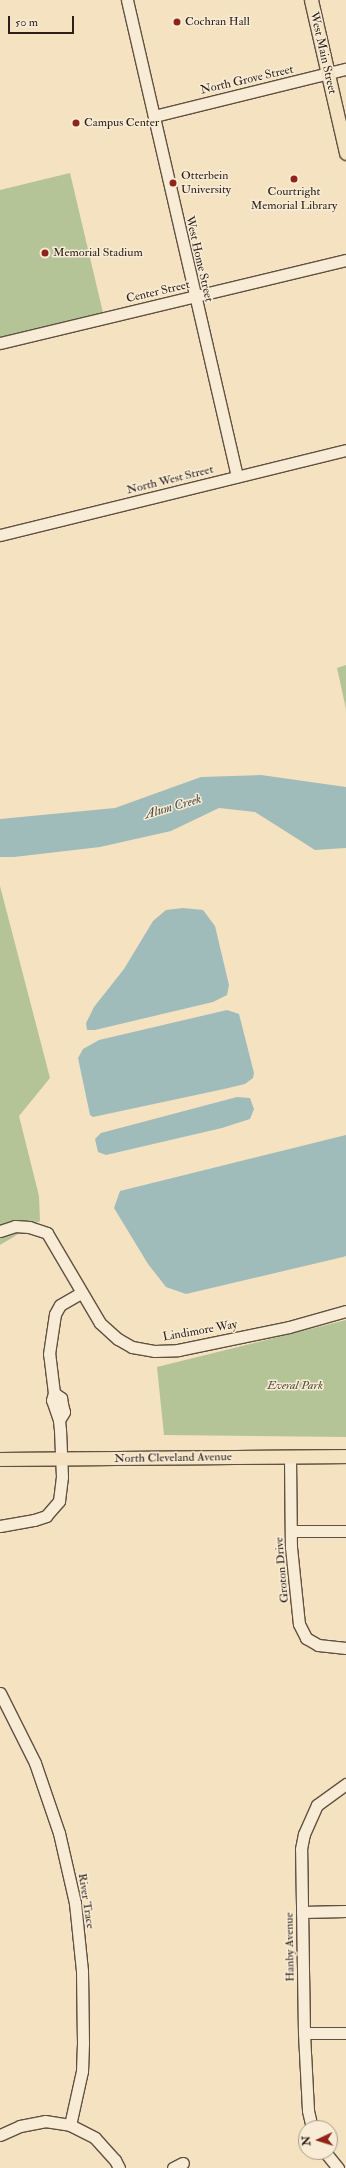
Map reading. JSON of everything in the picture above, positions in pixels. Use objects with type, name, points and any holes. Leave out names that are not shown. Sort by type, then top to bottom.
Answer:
[{"type":"main road","name":"West Main Street","points":[[311,0],[346,153]]},
{"type":"main road","name":"North Cleveland Avenue","points":[[0,1459],[346,1456]]},
{"type":"street","name":"West Home Street","points":[[127,0],[236,476]]},
{"type":"street","name":"North Grove Street","points":[[154,116],[346,69]]},
{"type":"street","name":"Center Street","points":[[0,343],[346,260]]},
{"type":"street","name":"North West Street","points":[[0,535],[346,450]]},
{"type":"street","name":"Lindimore Way","points":[[0,1231],[15,1226],[29,1227],[47,1233],[100,1323],[118,1339],[132,1347],[154,1352],[178,1350],[289,1327],[346,1311]]},
{"type":"street","points":[[0,1526],[34,1520],[51,1512],[56,1506],[61,1495],[59,1420],[52,1400],[54,1392],[49,1354],[55,1314],[60,1305],[81,1293]]},
{"type":"street","name":"Groton Drive","points":[[290,1457],[291,1531],[299,1624],[306,1638],[318,1645],[346,1648]]},
{"type":"street","points":[[291,1531],[346,1531]]},
{"type":"street","name":"River Trace","points":[[0,1693],[35,1763],[59,1832],[75,1903],[82,1971],[83,2043],[82,2071],[70,2125]]},
{"type":"street","name":"Hanby Avenue","points":[[310,2120],[308,2110],[304,2033],[301,1849],[310,1817],[317,1805],[346,1784]]},
{"type":"street","points":[[302,1912],[346,1911]]},
{"type":"street","points":[[304,2033],[346,2033]]},
{"type":"street","points":[[0,2135],[20,2126],[45,2121],[70,2125],[95,2138],[115,2160],[119,2168]]},
{"type":"street","points":[[332,2160],[338,2168]]},
{"type":"green space","name":"Memorial Stadium","points":[[70,173],[104,317],[0,341],[0,190]]},
{"type":"green space","points":[[346,665],[346,709],[337,668]]},
{"type":"green space","points":[[0,886],[50,1078],[19,1116],[39,1196],[40,1221],[0,1245]]},
{"type":"green space","name":"Everal Park","points":[[346,1320],[346,1437],[164,1435],[157,1367]]},
{"type":"water","name":"Alum Creek","points":[[261,775],[346,787],[346,848],[315,850],[255,812],[219,808],[171,831],[100,847],[14,857],[0,857],[0,819],[115,808],[201,777]]},
{"type":"water","points":[[183,908],[203,910],[215,926],[229,985],[227,995],[213,1002],[95,1030],[87,1030],[86,1023],[94,1007],[124,969],[153,921],[166,910]]},
{"type":"water","points":[[227,1010],[239,1014],[254,1073],[253,1078],[245,1084],[224,1089],[93,1117],[90,1115],[78,1058],[83,1049],[99,1040]]},
{"type":"water","points":[[237,1097],[250,1098],[254,1109],[250,1119],[222,1128],[106,1155],[98,1152],[95,1139],[101,1133]]},
{"type":"water","points":[[346,1135],[346,1256],[343,1257],[186,1294],[166,1287],[148,1264],[114,1208],[120,1191]]},
{"type":"place","name":"Cochran Hall","points":[[177,22]]},
{"type":"place","name":"Campus Center","points":[[76,123]]},
{"type":"place","name":"Courtright Memorial Library","points":[[294,179]]},
{"type":"place","name":"Otterbein University","points":[[173,183]]},
{"type":"place","name":"Memorial Stadium","points":[[45,253]]}]
